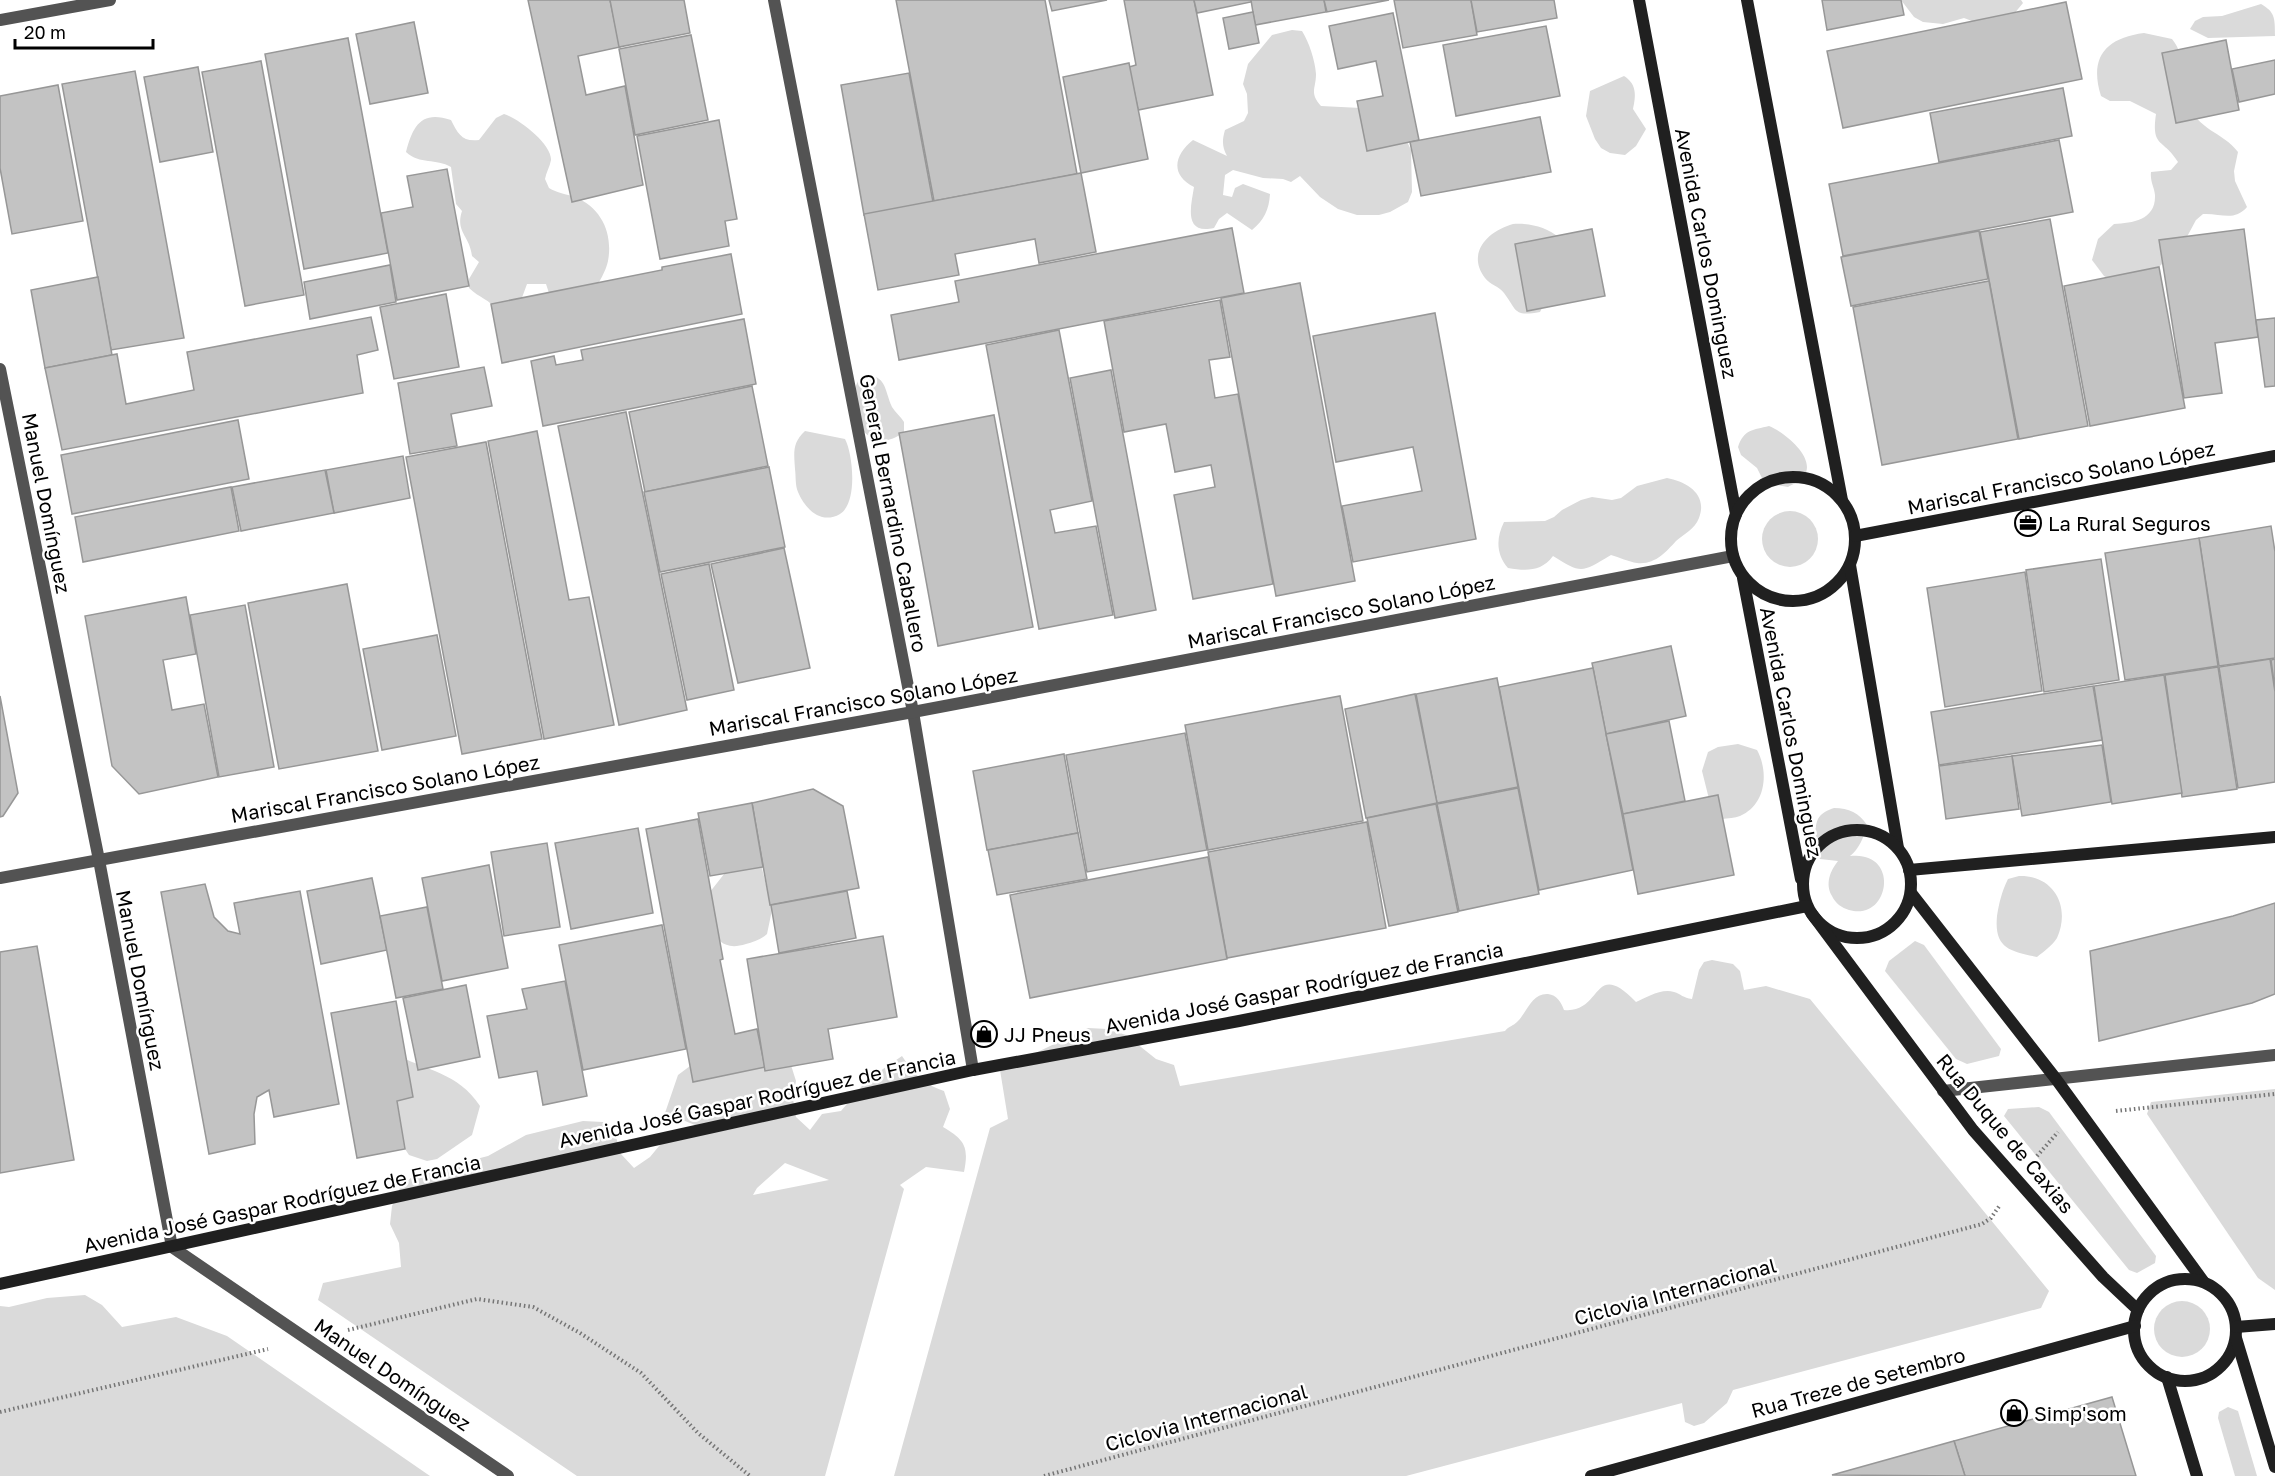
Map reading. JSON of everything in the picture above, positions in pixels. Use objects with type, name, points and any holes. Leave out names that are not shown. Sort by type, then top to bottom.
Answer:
[{"type":"main road","name":"Avenida Carlos Dominguez","points":[[1639,0],[1736,514]]},
{"type":"main road","points":[[1747,0],[1842,500],[1854,523],[1855,536],[1850,565],[1839,581],[1824,593],[1806,600],[1787,601],[1767,597],[1751,586],[1733,556],[1731,530],[1736,514],[1745,498],[1760,486],[1776,479],[1794,476],[1812,479],[1828,487],[1842,500]]},
{"type":"main road","name":"Mariscal Francisco Solano López","points":[[1855,536],[2275,456]]},
{"type":"main road","points":[[1850,565],[1898,848],[1909,870],[1911,893],[1905,909],[1894,923],[1880,933],[1864,938],[1846,938],[1821,925],[1808,906],[1804,875],[1811,854],[1821,843],[1836,834],[1852,829],[1869,830],[1885,837],[1898,848]]},
{"type":"main road","name":"Avenida Carlos Dominguez","points":[[1742,574],[1808,906]]},
{"type":"main road","points":[[1909,870],[2275,837]]},
{"type":"main road","points":[[1911,893],[2056,1078],[2203,1281]]},
{"type":"main road","name":"Avenida José Gaspar Rodríguez de Francia","points":[[0,1284],[973,1071],[1251,1018],[1808,906]]},
{"type":"main road","name":"Rua Duque de Caxias","points":[[1808,906],[1973,1130],[2103,1277],[2138,1310]]},
{"type":"main road","points":[[2236,1333],[2230,1354],[2220,1367],[2206,1376],[2190,1381],[2174,1380],[2153,1369],[2140,1353],[2135,1326],[2138,1310],[2144,1300],[2160,1285],[2181,1279],[2203,1281],[2216,1288],[2226,1299],[2233,1312],[2236,1333],[2275,1467]]},
{"type":"main road","points":[[2236,1333],[2275,1324]]},
{"type":"main road","name":"Rua Treze de Setembro","points":[[1591,1476],[2135,1326]]},
{"type":"main road","points":[[2167,1377],[2197,1476]]},
{"type":"street","points":[[0,20],[110,0]]},
{"type":"street","name":"General Bernardino Caballero","points":[[774,0],[913,712],[973,1071]]},
{"type":"street","name":"Manuel Domínguez","points":[[0,369],[99,860],[172,1247],[508,1476]]},
{"type":"street","name":"Mariscal Francisco Solano López","points":[[0,878],[913,712],[1733,556]]},
{"type":"street","points":[[1943,1090],[2275,1055]]},
{"type":"path","points":[[2082,1114],[2275,1094]]},
{"type":"path","name":"Ciclovia Internacional","points":[[1044,1476],[1982,1224],[1991,1218],[2050,1139],[2067,1123],[2082,1114]]},
{"type":"shaded area","points":[[1901,0],[2021,0],[2023,3],[1999,32],[1980,27],[1964,18],[1943,24],[1923,22],[1914,17]]},
{"type":"shaded area","points":[[2261,4],[2273,16],[2275,36],[2208,38],[2190,29],[2195,21],[2203,17],[2222,16]]},
{"type":"shaded area","points":[[1292,30],[1302,31],[1309,46],[1316,74],[1314,94],[1321,106],[1361,108],[1403,133],[1411,150],[1412,192],[1408,202],[1379,215],[1357,215],[1338,209],[1320,197],[1300,176],[1291,182],[1233,170],[1225,175],[1223,195],[1232,197],[1235,188],[1243,184],[1270,194],[1263,218],[1252,230],[1227,213],[1219,219],[1214,228],[1197,227],[1191,217],[1194,187],[1181,177],[1177,165],[1179,158],[1193,140],[1227,156],[1223,143],[1225,130],[1244,121],[1248,113],[1247,94],[1243,84],[1248,64],[1272,35]]},
{"type":"shaded area","points":[[2144,33],[2172,39],[2177,46],[2182,61],[2186,95],[2192,112],[2204,125],[2238,152],[2234,171],[2235,181],[2247,207],[2232,216],[2203,214],[2196,220],[2182,246],[2152,273],[2113,281],[2104,276],[2092,260],[2098,239],[2114,224],[2129,223],[2147,215],[2152,210],[2155,195],[2151,172],[2171,170],[2178,162],[2157,138],[2156,114],[2130,101],[2110,101],[2101,96],[2097,71],[2103,52],[2119,40]]},
{"type":"shaded area","points":[[1624,76],[1633,87],[1635,95],[1633,109],[1646,129],[1636,146],[1625,155],[1610,153],[1601,148],[1586,116],[1590,91]]},
{"type":"shaded area","points":[[504,114],[525,126],[546,147],[551,160],[545,179],[549,188],[584,202],[599,215],[604,223],[609,241],[608,261],[594,291],[549,293],[546,284],[527,284],[520,303],[498,312],[492,304],[469,288],[469,279],[479,262],[472,256],[460,224],[462,211],[456,204],[451,167],[417,159],[406,152],[415,128],[425,119],[441,117],[451,120],[461,136],[468,140],[479,140],[496,118]]},
{"type":"shaded area","points":[[1513,224],[1538,227],[1560,238],[1540,312],[1525,314],[1517,311],[1502,291],[1485,278],[1480,269],[1478,260],[1482,244],[1495,232]]},
{"type":"shaded area","points":[[862,375],[876,377],[883,384],[892,407],[904,422],[904,432],[890,439],[878,440],[868,435],[860,426],[853,400]]},
{"type":"shaded area","points":[[1769,426],[1797,446],[1806,461],[1807,469],[1804,476],[1788,487],[1770,484],[1762,478],[1757,468],[1741,455],[1738,447],[1746,434]]},
{"type":"shaded area","points":[[805,431],[845,439],[848,446],[852,466],[852,489],[846,508],[833,517],[826,518],[814,514],[805,504],[797,489],[795,449]]},
{"type":"shaded area","points":[[1667,478],[1682,483],[1694,491],[1701,502],[1701,510],[1692,528],[1655,560],[1637,563],[1611,555],[1582,569],[1570,566],[1553,556],[1538,568],[1521,570],[1508,568],[1501,557],[1499,540],[1504,522],[1545,521],[1581,500],[1592,497],[1612,500],[1621,498],[1637,486]]},
{"type":"shaded area","points":[[1785,511],[1795,511],[1810,519],[1816,528],[1818,539],[1816,550],[1810,559],[1795,567],[1785,567],[1774,562],[1767,555],[1762,544],[1762,534],[1767,523],[1774,516]]},
{"type":"shaded area","points":[[1738,744],[1757,750],[1763,768],[1763,787],[1760,796],[1749,811],[1738,817],[1722,819],[1710,803],[1702,771],[1708,752],[1718,747]]},
{"type":"shaded area","points":[[1834,808],[1857,814],[1867,825],[1863,838],[1850,856],[1866,857],[1877,864],[1883,874],[1884,885],[1881,897],[1874,906],[1863,911],[1846,909],[1835,901],[1829,882],[1838,861],[1820,859],[1816,823],[1821,815]]},
{"type":"shaded area","points":[[760,860],[772,910],[767,934],[746,944],[726,945],[719,940],[711,925],[706,897],[728,869]]},
{"type":"shaded area","points":[[2019,876],[2042,881],[2050,887],[2060,904],[2062,915],[2057,938],[2037,957],[2011,950],[2005,946],[1998,935],[1997,916],[2002,893],[2008,879]]},
{"type":"shaded area","points":[[1915,941],[1924,945],[2001,1049],[1999,1056],[1967,1064],[1956,1059],[1885,971],[1889,961]]},
{"type":"shaded area","points":[[1712,960],[1733,964],[1740,971],[1744,990],[1766,986],[1810,999],[2049,1291],[2041,1308],[1733,1390],[1727,1403],[1704,1423],[1694,1426],[1685,1422],[1682,1403],[1406,1476],[894,1476],[990,1128],[1008,1119],[1000,1070],[1088,1028],[1107,1029],[1126,1035],[1156,1059],[1174,1065],[1180,1086],[1505,1031],[1521,1018],[1533,1000],[1542,995],[1548,994],[1556,997],[1564,1010],[1576,1009],[1586,1004],[1604,986],[1612,985],[1636,1002],[1664,991],[1692,999],[1699,970],[1704,962]]},
{"type":"shaded area","points":[[393,1053],[452,1079],[462,1086],[480,1106],[472,1135],[437,1159],[427,1161],[409,1155],[403,1146],[375,1074]]},
{"type":"shaded area","points":[[902,1056],[920,1078],[944,1091],[950,1109],[943,1127],[961,1140],[966,1156],[964,1172],[926,1167],[900,1185],[904,1189],[825,1476],[577,1476],[318,1300],[323,1283],[401,1267],[399,1243],[390,1224],[392,1206],[400,1188],[414,1175],[488,1156],[526,1135],[583,1121],[603,1122],[616,1137],[621,1154],[634,1168],[650,1157],[664,1140],[700,1127],[665,1113],[678,1075],[694,1063],[790,1062],[796,1081],[793,1099],[796,1117],[810,1130],[822,1114],[841,1111],[867,1080]],"holes":[[[785,1163],[829,1180],[753,1195],[757,1188]]]},
{"type":"shaded area","points":[[2275,1089],[2275,1290],[2258,1278],[2147,1114],[2151,1102]]},
{"type":"shaded area","points":[[2039,1107],[2049,1112],[2156,1256],[2155,1263],[2137,1273],[2129,1270],[2004,1116],[2008,1109]]},
{"type":"shaded area","points":[[85,1295],[102,1305],[122,1327],[176,1317],[227,1336],[430,1476],[0,1476],[0,1306],[9,1307],[47,1298]]},
{"type":"shaded area","points":[[2177,1301],[2187,1301],[2202,1309],[2208,1318],[2210,1329],[2208,1340],[2202,1349],[2187,1357],[2177,1357],[2166,1352],[2159,1345],[2154,1334],[2154,1324],[2159,1313],[2166,1306]]},
{"type":"shaded area","points":[[2228,1407],[2238,1411],[2257,1476],[2235,1476],[2218,1418],[2219,1412]]},
{"type":"building","points":[[528,0],[610,0],[620,47],[578,56],[586,95],[625,86],[643,185],[572,202]]},
{"type":"building","points":[[610,0],[684,0],[690,33],[619,47]]},
{"type":"building","points":[[896,0],[1045,0],[1077,174],[934,201]]},
{"type":"building","points":[[1049,0],[1107,0],[1052,11]]},
{"type":"building","points":[[1124,0],[1194,0],[1213,95],[1138,110],[1129,67],[1136,65]]},
{"type":"building","points":[[1194,0],[1251,0],[1251,2],[1197,13]]},
{"type":"building","points":[[1251,0],[1324,0],[1326,12],[1255,25]]},
{"type":"building","points":[[1324,0],[1389,0],[1327,12]]},
{"type":"building","points":[[1394,0],[1471,0],[1477,35],[1403,48]]},
{"type":"building","points":[[1471,0],[1554,0],[1557,18],[1477,32]]},
{"type":"building","points":[[1822,0],[1901,0],[1904,15],[1827,30]]},
{"type":"building","points":[[2066,2],[2082,79],[1843,128],[1827,51]]},
{"type":"building","points":[[1253,12],[1259,43],[1229,49],[1223,18]]},
{"type":"building","points":[[1393,13],[1419,140],[1367,151],[1357,101],[1383,96],[1376,61],[1338,69],[1329,26]]},
{"type":"building","points":[[414,22],[428,93],[370,104],[356,34]]},
{"type":"building","points":[[1546,26],[1560,96],[1456,116],[1443,45]]},
{"type":"building","points":[[691,35],[708,120],[635,135],[619,49]]},
{"type":"building","points":[[348,38],[388,253],[304,269],[265,54]]},
{"type":"building","points":[[2226,40],[2239,110],[2176,123],[2162,53]]},
{"type":"building","points":[[2275,60],[2275,94],[2239,102],[2232,69]]},
{"type":"building","points":[[261,61],[304,295],[245,306],[202,72]]},
{"type":"building","points":[[1129,63],[1148,159],[1081,173],[1063,77]]},
{"type":"building","points":[[198,67],[213,152],[160,162],[144,77]]},
{"type":"building","points":[[135,71],[184,338],[111,350],[62,84]]},
{"type":"building","points":[[909,73],[933,202],[864,215],[841,85]]},
{"type":"building","points":[[58,85],[83,221],[12,234],[0,168],[0,96]]},
{"type":"building","points":[[2063,88],[2072,136],[1939,162],[1930,113]]},
{"type":"building","points":[[1540,117],[1551,172],[1421,196],[1410,142]]},
{"type":"building","points":[[719,120],[737,219],[725,221],[729,246],[660,259],[637,136]]},
{"type":"building","points":[[2059,140],[2073,212],[1843,256],[1829,184]]},
{"type":"building","points":[[447,169],[469,286],[397,300],[381,213],[413,207],[407,176]]},
{"type":"building","points":[[1081,173],[1096,252],[1039,263],[1035,239],[955,254],[959,275],[878,290],[864,214]]},
{"type":"building","points":[[2050,219],[2088,426],[2019,439],[1980,232]]},
{"type":"building","points":[[1232,228],[1244,293],[899,360],[891,315],[959,302],[955,281]]},
{"type":"building","points":[[1592,229],[1605,296],[1527,311],[1515,244]]},
{"type":"building","points":[[2244,229],[2258,337],[2215,343],[2222,393],[2184,398],[2159,240]]},
{"type":"building","points":[[1979,231],[1988,279],[1851,306],[1841,257]]},
{"type":"building","points":[[731,254],[742,314],[502,363],[491,304]]},
{"type":"building","points":[[390,265],[396,302],[310,319],[304,282]]},
{"type":"building","points":[[2159,267],[2185,408],[2090,426],[2064,286]]},
{"type":"building","points":[[98,277],[112,355],[45,368],[31,290]]},
{"type":"building","points":[[1989,281],[2018,439],[1882,465],[1853,307]]},
{"type":"building","points":[[1300,283],[1355,581],[1276,596],[1221,298]]},
{"type":"building","points":[[446,294],[459,367],[394,379],[380,307]]},
{"type":"building","points":[[1220,300],[1230,357],[1209,360],[1215,398],[1238,394],[1273,584],[1193,599],[1174,495],[1215,487],[1211,465],[1175,472],[1166,424],[1124,432],[1104,321]]},
{"type":"building","points":[[1435,313],[1476,539],[1353,562],[1342,506],[1422,491],[1413,447],[1336,462],[1313,336]]},
{"type":"building","points":[[371,317],[378,350],[357,355],[363,393],[62,450],[45,368],[117,354],[126,404],[194,390],[187,352]]},
{"type":"building","points":[[2275,318],[2275,386],[2265,387],[2256,320]]},
{"type":"building","points":[[744,319],[756,384],[543,426],[531,361],[554,356],[556,365],[583,360],[581,350]]},
{"type":"building","points":[[1059,330],[1092,501],[1050,510],[1055,533],[1096,526],[1113,615],[1039,629],[986,345]]},
{"type":"building","points":[[484,367],[492,406],[451,414],[457,446],[410,454],[398,383]]},
{"type":"building","points":[[1111,370],[1156,610],[1115,618],[1070,378]]},
{"type":"building","points":[[752,386],[768,466],[645,492],[629,412]]},
{"type":"building","points":[[626,412],[687,710],[619,725],[558,426]]},
{"type":"building","points":[[994,415],[1033,627],[938,646],[899,433]]},
{"type":"building","points":[[238,420],[249,479],[72,514],[61,455]]},
{"type":"building","points":[[537,431],[569,600],[589,597],[614,725],[544,739],[488,441]]},
{"type":"building","points":[[486,442],[542,739],[462,754],[406,457]]},
{"type":"building","points":[[403,456],[410,498],[334,513],[326,470]]},
{"type":"building","points":[[769,467],[785,547],[660,572],[644,492]]},
{"type":"building","points":[[325,470],[334,513],[241,531],[232,487]]},
{"type":"building","points":[[231,487],[239,531],[83,562],[75,517]]},
{"type":"building","points":[[2271,526],[2275,552],[2275,658],[2219,666],[2199,538]]},
{"type":"building","points":[[2199,538],[2218,666],[2125,680],[2105,553]]},
{"type":"building","points":[[784,548],[810,668],[738,683],[711,564]]},
{"type":"building","points":[[2101,559],[2119,680],[2044,692],[2026,570]]},
{"type":"building","points":[[709,564],[734,690],[687,700],[661,574]]},
{"type":"building","points":[[2025,572],[2042,691],[1945,707],[1927,588]]},
{"type":"building","points":[[347,584],[378,751],[279,769],[248,603]]},
{"type":"building","points":[[186,597],[196,654],[163,660],[172,710],[204,704],[218,777],[139,794],[112,766],[85,616]]},
{"type":"building","points":[[245,605],[274,767],[219,777],[190,615]]},
{"type":"building","points":[[437,635],[456,736],[382,750],[363,649]]},
{"type":"building","points":[[1671,646],[1686,716],[1606,734],[1592,663]]},
{"type":"building","points":[[2270,659],[2275,692],[2275,782],[2238,788],[2219,667]]},
{"type":"building","points":[[2275,659],[2275,689],[2271,660]]},
{"type":"building","points":[[2218,667],[2237,789],[2182,797],[2165,675]]},
{"type":"building","points":[[1593,668],[1633,870],[1539,890],[1499,687]]},
{"type":"building","points":[[2164,675],[2182,793],[2112,804],[2094,686]]},
{"type":"building","points":[[1497,678],[1518,787],[1437,803],[1416,694]]},
{"type":"building","points":[[2093,686],[2102,740],[1939,765],[1931,712]]},
{"type":"building","points":[[1415,694],[1437,803],[1366,818],[1345,709]]},
{"type":"building","points":[[0,696],[18,793],[0,817]]},
{"type":"building","points":[[1340,696],[1363,821],[1208,850],[1185,725]]},
{"type":"building","points":[[1669,721],[1685,801],[1623,814],[1606,734]]},
{"type":"building","points":[[1185,733],[1207,850],[1087,872],[1066,755]]},
{"type":"building","points":[[2102,745],[2111,802],[2022,816],[2012,756]]},
{"type":"building","points":[[1064,754],[1078,833],[987,850],[973,771]]},
{"type":"building","points":[[2012,756],[2019,809],[1946,819],[1939,766]]},
{"type":"building","points":[[1518,788],[1539,894],[1459,911],[1437,804]]},
{"type":"building","points":[[813,789],[843,806],[859,888],[770,905],[752,803]]},
{"type":"building","points":[[1718,795],[1734,875],[1638,894],[1623,814]]},
{"type":"building","points":[[752,803],[763,867],[710,876],[698,813]]},
{"type":"building","points":[[1436,804],[1458,912],[1389,926],[1367,818]]},
{"type":"building","points":[[698,819],[723,959],[720,960],[735,1034],[757,1029],[765,1067],[693,1082],[646,829]]},
{"type":"building","points":[[1367,822],[1386,928],[1227,958],[1208,852]]},
{"type":"building","points":[[638,828],[653,913],[571,929],[555,843]]},
{"type":"building","points":[[1078,833],[1087,879],[997,895],[988,850]]},
{"type":"building","points":[[547,843],[560,927],[504,936],[491,852]]},
{"type":"building","points":[[1208,857],[1227,959],[1030,998],[1010,895]]},
{"type":"building","points":[[489,865],[508,968],[442,981],[422,878]]},
{"type":"building","points":[[372,878],[387,950],[321,964],[307,891]]},
{"type":"building","points":[[205,884],[214,917],[228,931],[240,934],[234,903],[300,891],[339,1104],[274,1117],[269,1090],[257,1097],[254,1114],[255,1144],[209,1154],[161,892]]},
{"type":"building","points":[[847,891],[856,938],[779,953],[771,905]]},
{"type":"building","points":[[2275,903],[2275,994],[2252,1003],[2099,1041],[2090,951],[2233,916]]},
{"type":"building","points":[[427,907],[443,989],[396,998],[380,916]]},
{"type":"building","points":[[662,925],[686,1049],[583,1070],[559,945]]},
{"type":"building","points":[[883,936],[897,1017],[828,1029],[833,1059],[765,1071],[747,959]]},
{"type":"building","points":[[37,946],[74,1160],[0,1173],[0,952]]},
{"type":"building","points":[[565,981],[587,1096],[543,1105],[537,1071],[499,1078],[487,1016],[527,1009],[522,989]]},
{"type":"building","points":[[466,985],[480,1057],[418,1070],[403,998]]},
{"type":"building","points":[[396,1001],[413,1097],[397,1101],[405,1149],[357,1158],[331,1013]]},
{"type":"building","points":[[2112,1397],[2136,1476],[1965,1476],[1954,1441]]},
{"type":"building","points":[[1954,1441],[1965,1476],[1832,1475]]},
{"type":"place","name":"La Rural Seguros","points":[[2028,523]]},
{"type":"place","name":"JJ Pneus","points":[[984,1034]]},
{"type":"place","name":"Simp'som","points":[[2014,1413]]}]
